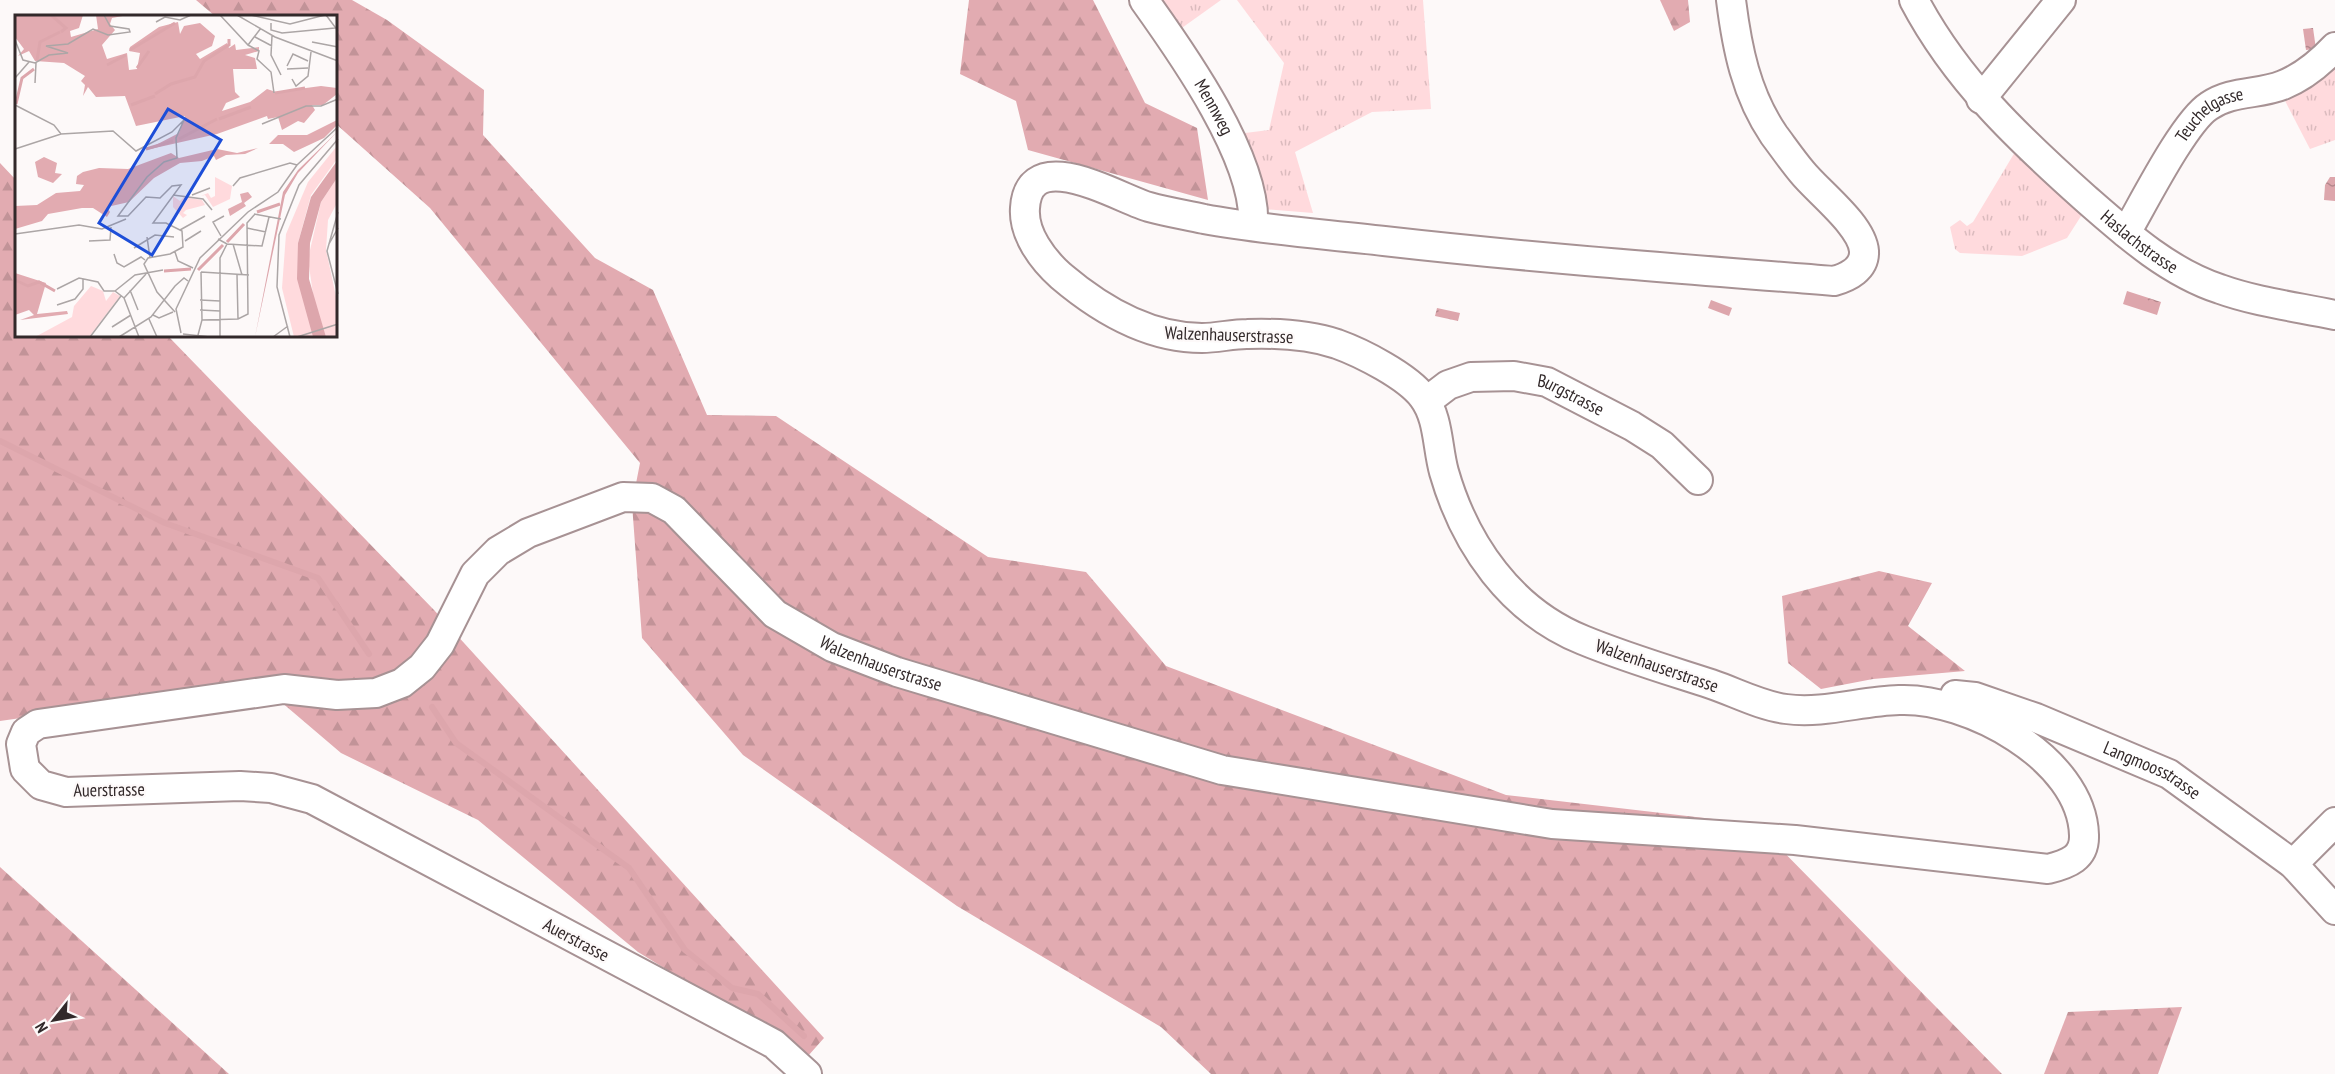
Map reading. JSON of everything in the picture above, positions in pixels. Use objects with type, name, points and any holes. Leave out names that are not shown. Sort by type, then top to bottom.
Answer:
[{"type":"street","name":"Mennweg","points":[[1144,0],[1185,58],[1234,145],[1254,213],[1253,226]]},
{"type":"street","name":"Walzenhauserstrasse","points":[[652,498],[674,510],[775,614],[832,647],[897,672],[1222,770],[1552,824],[1795,840],[2048,869],[2073,862],[2085,844],[2083,820],[2076,798],[2053,767],[2026,742],[1975,716],[1903,699],[1833,708],[1784,709],[1577,639],[1523,605],[1483,561],[1461,521],[1444,471],[1433,415],[1427,401],[1414,386],[1391,371],[1336,344],[1293,336],[1249,333],[1202,338],[1159,334],[1118,317],[1075,288],[1050,267],[1029,232],[1025,208],[1027,198],[1033,188],[1043,181],[1066,176],[1089,182],[1144,206],[1253,226],[1526,257],[1834,281],[1845,277],[1856,271],[1862,260],[1864,252],[1861,241],[1848,221],[1802,172],[1773,133],[1754,99],[1740,56],[1731,0]]},
{"type":"street","name":"Haslachstrasse","points":[[1914,0],[1981,99],[2013,134],[2126,233],[2169,265],[2220,289],[2335,315]]},
{"type":"street","points":[[1981,99],[2061,0]]},
{"type":"street","name":"Teuchelgasse","points":[[2126,233],[2190,124],[2208,106],[2235,94],[2282,86],[2319,64],[2335,47]]},
{"type":"street","name":"Burgstrasse","points":[[1427,401],[1448,385],[1471,377],[1514,376],[1547,382],[1632,426],[1662,446],[1698,480]]},
{"type":"street","name":"Auerstrasse","points":[[652,498],[622,497],[528,533],[498,551],[475,574],[440,644],[422,667],[402,683],[376,693],[337,695],[284,689],[38,724],[26,732],[21,744],[22,761],[25,769],[41,785],[66,792],[240,786],[271,788],[312,799],[774,1044],[807,1074]]},
{"type":"street","name":"Langmoosstrasse","points":[[1935,705],[1949,695],[1975,696],[2036,718],[2169,774],[2293,864],[2335,910]]},
{"type":"street","points":[[2293,864],[2335,822]]},
{"type":"green space","points":[[196,0],[352,0],[387,20],[484,90],[483,135],[595,258],[653,290],[707,415],[776,416],[988,557],[1086,572],[1166,666],[1506,795],[1756,824],[2002,1074],[1211,1074],[1161,1027],[957,906],[743,755],[642,638],[632,504],[640,463],[430,208],[338,126],[338,15],[214,15]]},
{"type":"green space","points":[[969,0],[1093,0],[1145,103],[1197,128],[1208,200],[1028,150],[1016,101],[960,74]]},
{"type":"green space","points":[[1157,0],[1221,0],[1179,30]]},
{"type":"green space","points":[[1237,0],[1423,0],[1431,109],[1372,112],[1295,152],[1313,213],[1263,209],[1237,134],[1269,130],[1284,63]]},
{"type":"green space","points":[[1660,0],[1688,0],[1690,22],[1674,31]]},
{"type":"green space","points":[[2335,60],[2335,140],[2310,149],[2282,95]]},
{"type":"green space","points":[[2015,152],[2083,213],[2067,238],[2022,256],[1960,253],[1955,249],[1950,227],[1960,220],[1967,226],[1973,222]]},
{"type":"green space","points":[[0,163],[15,179],[15,338],[170,338],[434,610],[824,1038],[808,1056],[638,952],[478,820],[341,753],[260,684],[0,721]]},
{"type":"green space","points":[[1879,571],[1932,583],[1908,626],[1965,671],[1873,679],[1821,689],[1788,663],[1782,596]]},
{"type":"green space","points":[[0,867],[229,1074],[0,1074]]},
{"type":"green space","points":[[2182,1007],[2158,1074],[2044,1074],[2068,1012]]},
{"type":"water","points":[[2313,28],[2316,49],[2306,50],[2303,29]]},
{"type":"water","points":[[2330,177],[2335,177],[2335,201],[2324,200],[2325,185]]},
{"type":"water","points":[[2127,291],[2161,302],[2157,315],[2123,304]]},
{"type":"water","points":[[1711,300],[1732,308],[1729,316],[1708,308]]},
{"type":"water","points":[[1437,308],[1460,313],[1458,321],[1435,316]]},
{"type":"waterway","points":[[0,441],[165,523],[318,578],[369,654]]},
{"type":"waterway","points":[[432,707],[456,743],[629,868],[685,950],[732,988],[758,994],[804,1036]]}]
